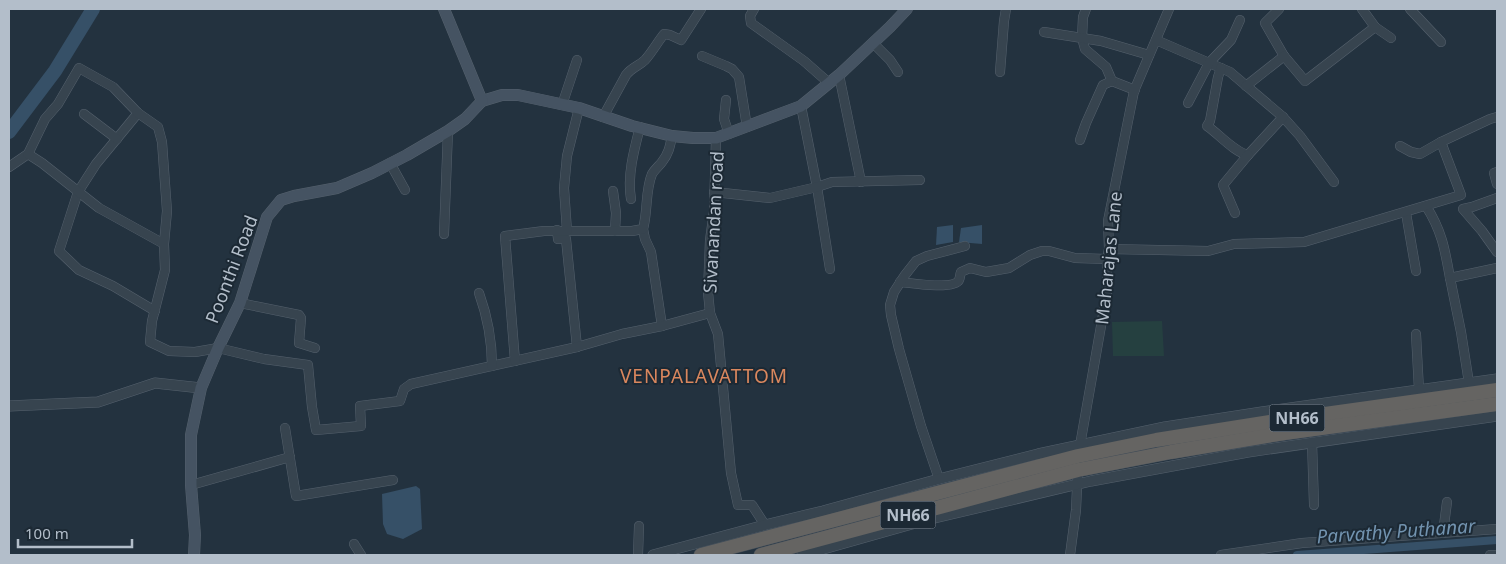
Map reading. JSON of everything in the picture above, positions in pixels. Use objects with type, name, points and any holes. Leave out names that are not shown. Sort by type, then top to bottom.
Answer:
[{"type":"highway","name":"NH66","points":[[761,555],[1175,437],[1497,390]]},
{"type":"highway","name":"NH66","points":[[701,555],[1079,464],[1497,404]]},
{"type":"main road","points":[[444,9],[482,101],[502,95],[518,95],[579,108],[640,128],[672,136],[693,138],[716,138],[801,106],[839,75],[890,27],[903,10]]},
{"type":"main road","name":"Poonthi Road","points":[[194,555],[191,435],[201,388],[240,303],[267,217],[281,200],[337,188],[372,174],[448,131],[465,119],[482,101]]},
{"type":"street","points":[[603,116],[630,70],[645,60],[664,34],[681,40],[701,9]]},
{"type":"street","points":[[754,9],[750,16],[751,23],[804,61],[829,83]]},
{"type":"street","points":[[1000,72],[1006,9]]},
{"type":"street","points":[[1086,9],[1083,17],[1082,38],[1085,49],[1106,67],[1112,81]]},
{"type":"street","name":"Maharajas Lane","points":[[1070,555],[1076,510],[1079,464],[1107,292],[1108,221],[1135,90],[1169,9]]},
{"type":"street","points":[[1279,9],[1265,23],[1284,56],[1305,81],[1375,27]]},
{"type":"street","points":[[1362,9],[1375,27],[1391,38]]},
{"type":"street","points":[[1410,9],[1441,42]]},
{"type":"street","points":[[1188,103],[1209,63],[1231,40],[1240,20]]},
{"type":"street","points":[[1044,32],[1101,41],[1149,55]]},
{"type":"street","points":[[1156,40],[1230,72],[1283,117],[1300,136],[1334,182]]},
{"type":"street","points":[[873,43],[890,60],[898,72]]},
{"type":"street","points":[[702,56],[732,69],[739,77],[747,127]]},
{"type":"street","points":[[1246,86],[1284,56]]},
{"type":"street","points":[[562,105],[577,60]]},
{"type":"street","points":[[9,167],[28,154],[45,119],[58,104],[80,68],[113,87],[138,113],[158,127],[162,142],[167,211],[164,244],[165,270],[152,321],[150,342],[169,351],[195,352],[218,348],[264,359],[308,365],[316,430],[361,426],[360,406],[400,400],[404,389],[411,384],[576,347],[710,313]]},
{"type":"street","points":[[1222,68],[1218,77],[1210,121],[1207,126],[1239,151],[1248,155]]},
{"type":"street","points":[[839,75],[861,182]]},
{"type":"street","points":[[1080,140],[1103,85],[1112,81],[1135,90]]},
{"type":"street","points":[[726,100],[724,119],[729,134]]},
{"type":"street","points":[[801,106],[818,188],[830,269]]},
{"type":"street","points":[[567,231],[564,188],[566,156],[579,108]]},
{"type":"street","points":[[138,113],[96,164],[78,192],[58,251],[79,270],[113,286],[155,311]]},
{"type":"street","points":[[84,114],[116,139]]},
{"type":"street","points":[[1235,213],[1223,185],[1283,117]]},
{"type":"street","points":[[1400,146],[1420,154],[1441,142],[1497,118]]},
{"type":"street","points":[[631,199],[629,189],[632,163],[640,128]]},
{"type":"street","points":[[444,234],[448,131]]},
{"type":"street","points":[[662,326],[651,252],[643,229],[652,174],[670,148],[672,136]]},
{"type":"street","name":"Sivanandan road","points":[[716,138],[714,211],[710,240],[708,292],[710,313],[718,334],[731,473],[738,505],[752,505],[765,525]]},
{"type":"street","points":[[1441,142],[1461,195],[1463,209],[1497,252]]},
{"type":"street","points":[[28,154],[105,212],[164,244]]},
{"type":"street","points":[[390,163],[405,190]]},
{"type":"street","points":[[1497,172],[1494,174],[1497,184]]},
{"type":"street","points":[[714,192],[770,198],[818,188],[832,182],[920,180]]},
{"type":"street","points":[[613,191],[616,231]]},
{"type":"street","points":[[1109,249],[1208,251],[1234,244],[1304,242],[1461,195]]},
{"type":"street","points":[[1463,209],[1497,198]]},
{"type":"street","points":[[1426,206],[1443,240],[1461,332],[1468,383]]},
{"type":"street","points":[[1406,212],[1416,270]]},
{"type":"street","points":[[515,361],[505,236],[557,230],[632,231],[643,229]]},
{"type":"street","points":[[557,230],[558,239],[566,239],[576,347]]},
{"type":"street","points":[[940,479],[921,426],[891,315],[890,305],[894,292],[916,261],[965,246]]},
{"type":"street","points":[[900,282],[946,286],[958,282],[961,272],[970,268],[986,272],[1009,268],[1030,255],[1042,251],[1075,258],[1107,259]]},
{"type":"street","points":[[1450,278],[1497,268]]},
{"type":"street","points":[[479,293],[487,314],[492,344],[492,366]]},
{"type":"street","points":[[240,303],[299,315],[301,318],[299,343],[315,348]]},
{"type":"street","points":[[1416,334],[1420,390]]},
{"type":"street","points":[[802,555],[934,518],[1079,464],[1165,428],[1219,418],[1497,379]]},
{"type":"street","points":[[9,406],[98,402],[155,383],[201,388]]},
{"type":"street","points":[[653,555],[1038,454],[1079,464],[1238,453],[1497,416]]},
{"type":"street","points":[[284,428],[296,496],[393,480]]},
{"type":"street","points":[[1312,442],[1314,505]]},
{"type":"street","points":[[191,484],[290,457]]},
{"type":"street","points":[[1443,533],[1447,502]]},
{"type":"street","points":[[638,526],[638,555]]},
{"type":"street","points":[[1221,555],[1302,543],[1497,529]]},
{"type":"street","points":[[354,544],[361,555]]},
{"type":"street","points":[[1490,555],[1497,555]]},
{"type":"green space","points":[[1162,321],[1164,356],[1113,356],[1112,322]]},
{"type":"water","points":[[953,225],[953,242],[936,245],[937,227]]},
{"type":"water","points":[[982,225],[982,244],[959,242],[961,228]]},
{"type":"water","points":[[416,486],[420,489],[422,529],[403,539],[387,534],[383,524],[382,494]]},
{"type":"waterway","points":[[9,132],[55,71],[93,9]]},
{"type":"waterway","name":"Parvathy Puthanar","points":[[1297,555],[1497,540]]},
{"type":"district","name":"VENPALAVATTOM","points":[[704,376]]}]
